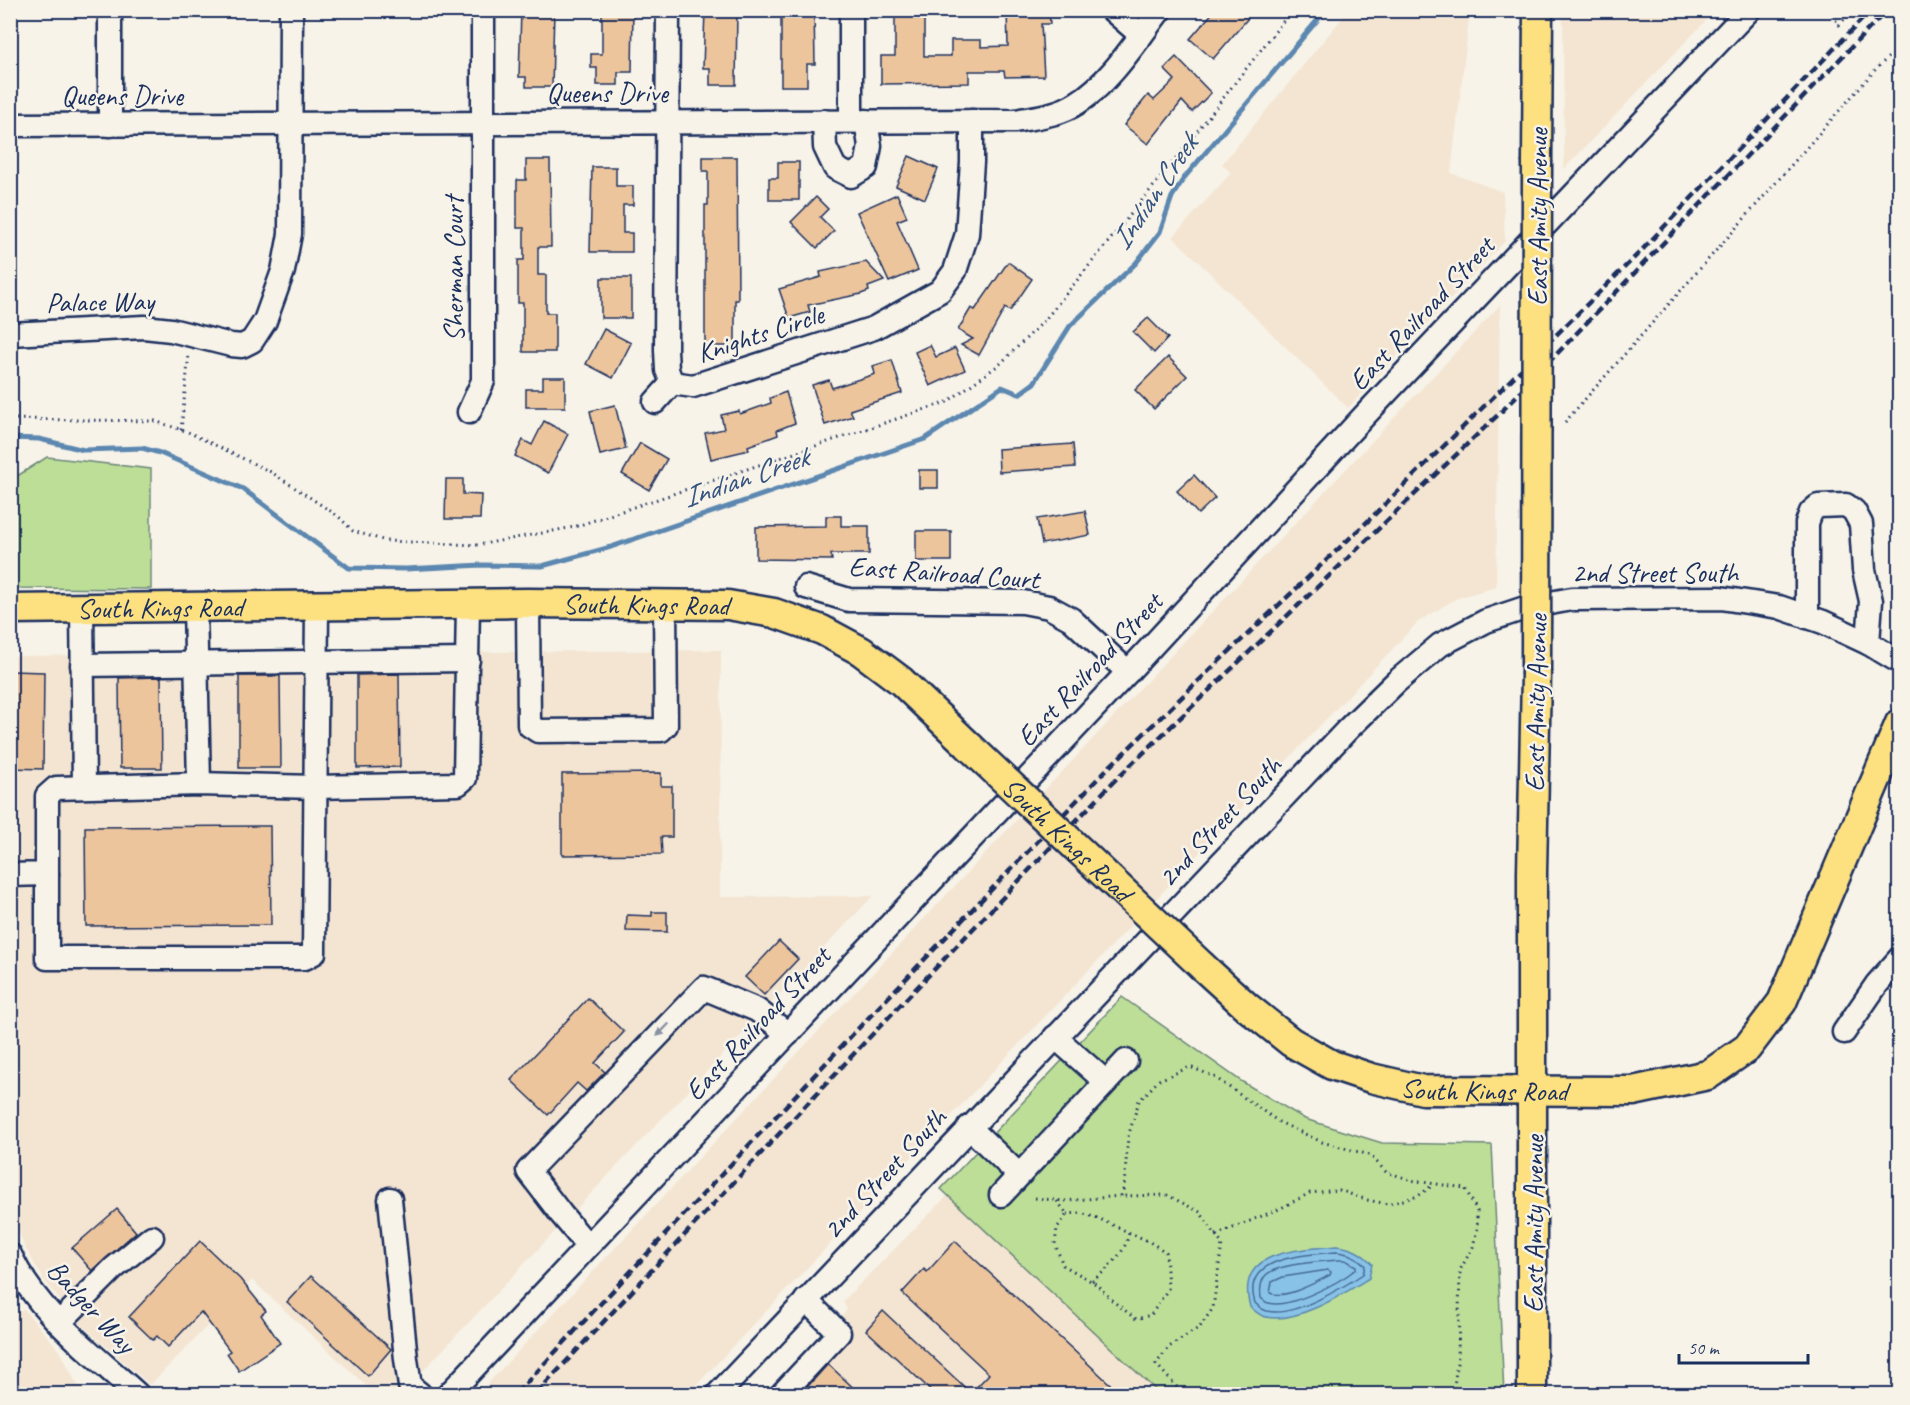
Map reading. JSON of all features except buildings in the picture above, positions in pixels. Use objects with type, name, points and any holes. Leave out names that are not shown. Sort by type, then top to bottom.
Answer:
[{"type":"main road","name":"East Amity Avenue","points":[[1532,1395],[1532,872],[1536,675],[1538,10]]},
{"type":"main road","name":"South Kings Road","points":[[10,609],[665,603],[728,605],[774,613],[822,630],[861,651],[901,681],[1247,1007],[1291,1042],[1332,1065],[1371,1078],[1423,1090],[1634,1091],[1708,1076],[1747,1048],[1782,1002],[1899,723]]},
{"type":"street","points":[[110,10],[110,125]]},
{"type":"street","name":"Palace Way","points":[[10,334],[144,327],[231,345],[242,346],[252,342],[265,321],[283,271],[288,244],[291,10]]},
{"type":"street","name":"Sherman Court","points":[[469,412],[483,381],[483,10]]},
{"type":"street","name":"Knights Circle","points":[[668,10],[666,350],[667,370],[672,383],[693,386],[874,328],[940,291],[956,271],[967,234],[972,162],[972,121]]},
{"type":"street","points":[[824,122],[825,147],[835,168],[851,176],[866,167],[870,146],[858,122],[851,10]]},
{"type":"street","points":[[1112,10],[1141,35]]},
{"type":"street","name":"Queens Drive","points":[[10,125],[1015,121],[1049,115],[1077,104],[1103,81],[1160,10]]},
{"type":"street","name":"East Railroad Street","points":[[449,1395],[1128,672],[1366,414],[1749,10]]},
{"type":"street","points":[[655,402],[672,383]]},
{"type":"street","points":[[1807,617],[1806,523],[1810,512],[1818,506],[1846,505],[1854,511],[1861,524],[1864,570],[1871,601],[1868,643]]},
{"type":"street","name":"East Railroad Court","points":[[806,587],[849,600],[1023,602],[1049,607],[1071,619],[1128,672]]},
{"type":"street","name":"2nd Street South","points":[[718,1395],[806,1299],[1348,729],[1396,682],[1440,645],[1486,621],[1528,607],[1572,599],[1721,598],[1779,607],[1807,617],[1868,643],[1899,662]]},
{"type":"street","points":[[528,603],[529,725],[538,731],[661,730],[666,725],[665,603]]},
{"type":"street","points":[[317,607],[317,661],[315,787],[314,953],[304,958],[47,958],[47,796],[56,788],[199,784],[315,787],[458,784],[465,778],[468,605]]},
{"type":"street","points":[[195,607],[199,784]]},
{"type":"street","points":[[82,608],[84,786]]},
{"type":"street","points":[[82,665],[468,660]]},
{"type":"street","points":[[10,875],[47,874]]},
{"type":"street","points":[[1844,1032],[1877,984],[1899,958]]},
{"type":"street","points":[[588,1246],[528,1171],[704,988],[757,1010],[788,1034]]},
{"type":"street","points":[[1055,1037],[1106,1082]]},
{"type":"street","points":[[1001,1195],[1126,1061]]},
{"type":"street","points":[[969,1127],[1019,1175]]},
{"type":"street","points":[[390,1199],[410,1386],[420,1395]]},
{"type":"street","points":[[59,1323],[114,1268],[153,1237]]},
{"type":"street","name":"Badger Way","points":[[10,1255],[40,1302],[59,1323],[137,1395]]},
{"type":"street","points":[[782,1395],[839,1333],[806,1299]]},
{"type":"path","points":[[1829,10],[1839,25],[1853,10]]},
{"type":"path","points":[[1565,422],[1876,69],[1899,46]]},
{"type":"path","points":[[181,430],[191,335]]},
{"type":"path","points":[[1121,1196],[1124,1187],[1128,1137],[1139,1101],[1159,1080],[1190,1067],[1213,1076],[1279,1122],[1322,1143],[1370,1155],[1386,1172],[1415,1181],[1465,1188],[1477,1211],[1477,1229],[1473,1246],[1460,1270],[1458,1356],[1453,1395]]},
{"type":"path","points":[[1216,1235],[1279,1209],[1310,1193],[1339,1190],[1367,1200],[1388,1204],[1418,1196],[1435,1184]]},
{"type":"path","points":[[1035,1198],[1064,1201],[1121,1196],[1167,1196],[1200,1212],[1222,1244],[1213,1308],[1200,1327],[1169,1347],[1156,1364],[1183,1395]]},
{"type":"path","points":[[1056,1200],[1067,1214]]},
{"type":"path","points":[[1080,1213],[1095,1217],[1148,1241],[1166,1252],[1168,1289],[1151,1315],[1136,1319],[1092,1281],[1063,1265],[1055,1244],[1057,1228],[1067,1214],[1080,1213]]},
{"type":"path","points":[[1092,1281],[1121,1253],[1129,1233]]},
{"type":"shaded area","points":[[1348,11],[1470,11],[1451,173],[1503,192],[1505,241],[1348,408],[1173,237],[1231,173],[1222,164]]},
{"type":"shaded area","points":[[1563,11],[1715,11],[1564,169]]},
{"type":"shaded area","points":[[1500,305],[1496,587],[1457,598],[1418,622],[688,1394],[478,1394]]},
{"type":"shaded area","points":[[721,650],[720,897],[873,896],[401,1394],[375,1394],[252,1280],[150,1385],[87,1330],[66,1308],[44,1280],[25,1248],[11,1211],[10,656]]},
{"type":"shaded area","points":[[948,1195],[1160,1394],[767,1394],[847,1310],[843,1301]]},
{"type":"shaded area","points":[[24,1309],[60,1351],[76,1383],[88,1394],[11,1394],[11,1318]]},
{"type":"green space","points":[[47,457],[151,469],[151,589],[11,588],[11,480]]},
{"type":"green space","points":[[1122,997],[1241,1081],[1305,1119],[1382,1143],[1492,1145],[1504,1394],[1160,1394],[941,1189]]},
{"type":"water","points":[[1336,1246],[1356,1251],[1364,1256],[1372,1264],[1369,1278],[1319,1306],[1292,1316],[1266,1317],[1250,1307],[1248,1288],[1251,1274],[1260,1264],[1287,1252]]},
{"type":"waterway","name":"Indian Creek","points":[[10,438],[39,439],[84,450],[142,448],[160,453],[243,489],[349,568],[542,566],[611,547],[925,439],[1002,387],[1019,394],[1034,383],[1070,326],[1136,263],[1160,232],[1172,197],[1184,178],[1326,10]]},
{"type":"railway","points":[[516,1394],[853,1034],[1105,771],[1368,521],[1641,251],[1871,10]]},
{"type":"railway","points":[[536,1394],[864,1043],[1116,779],[1501,412],[1887,10]]}]
